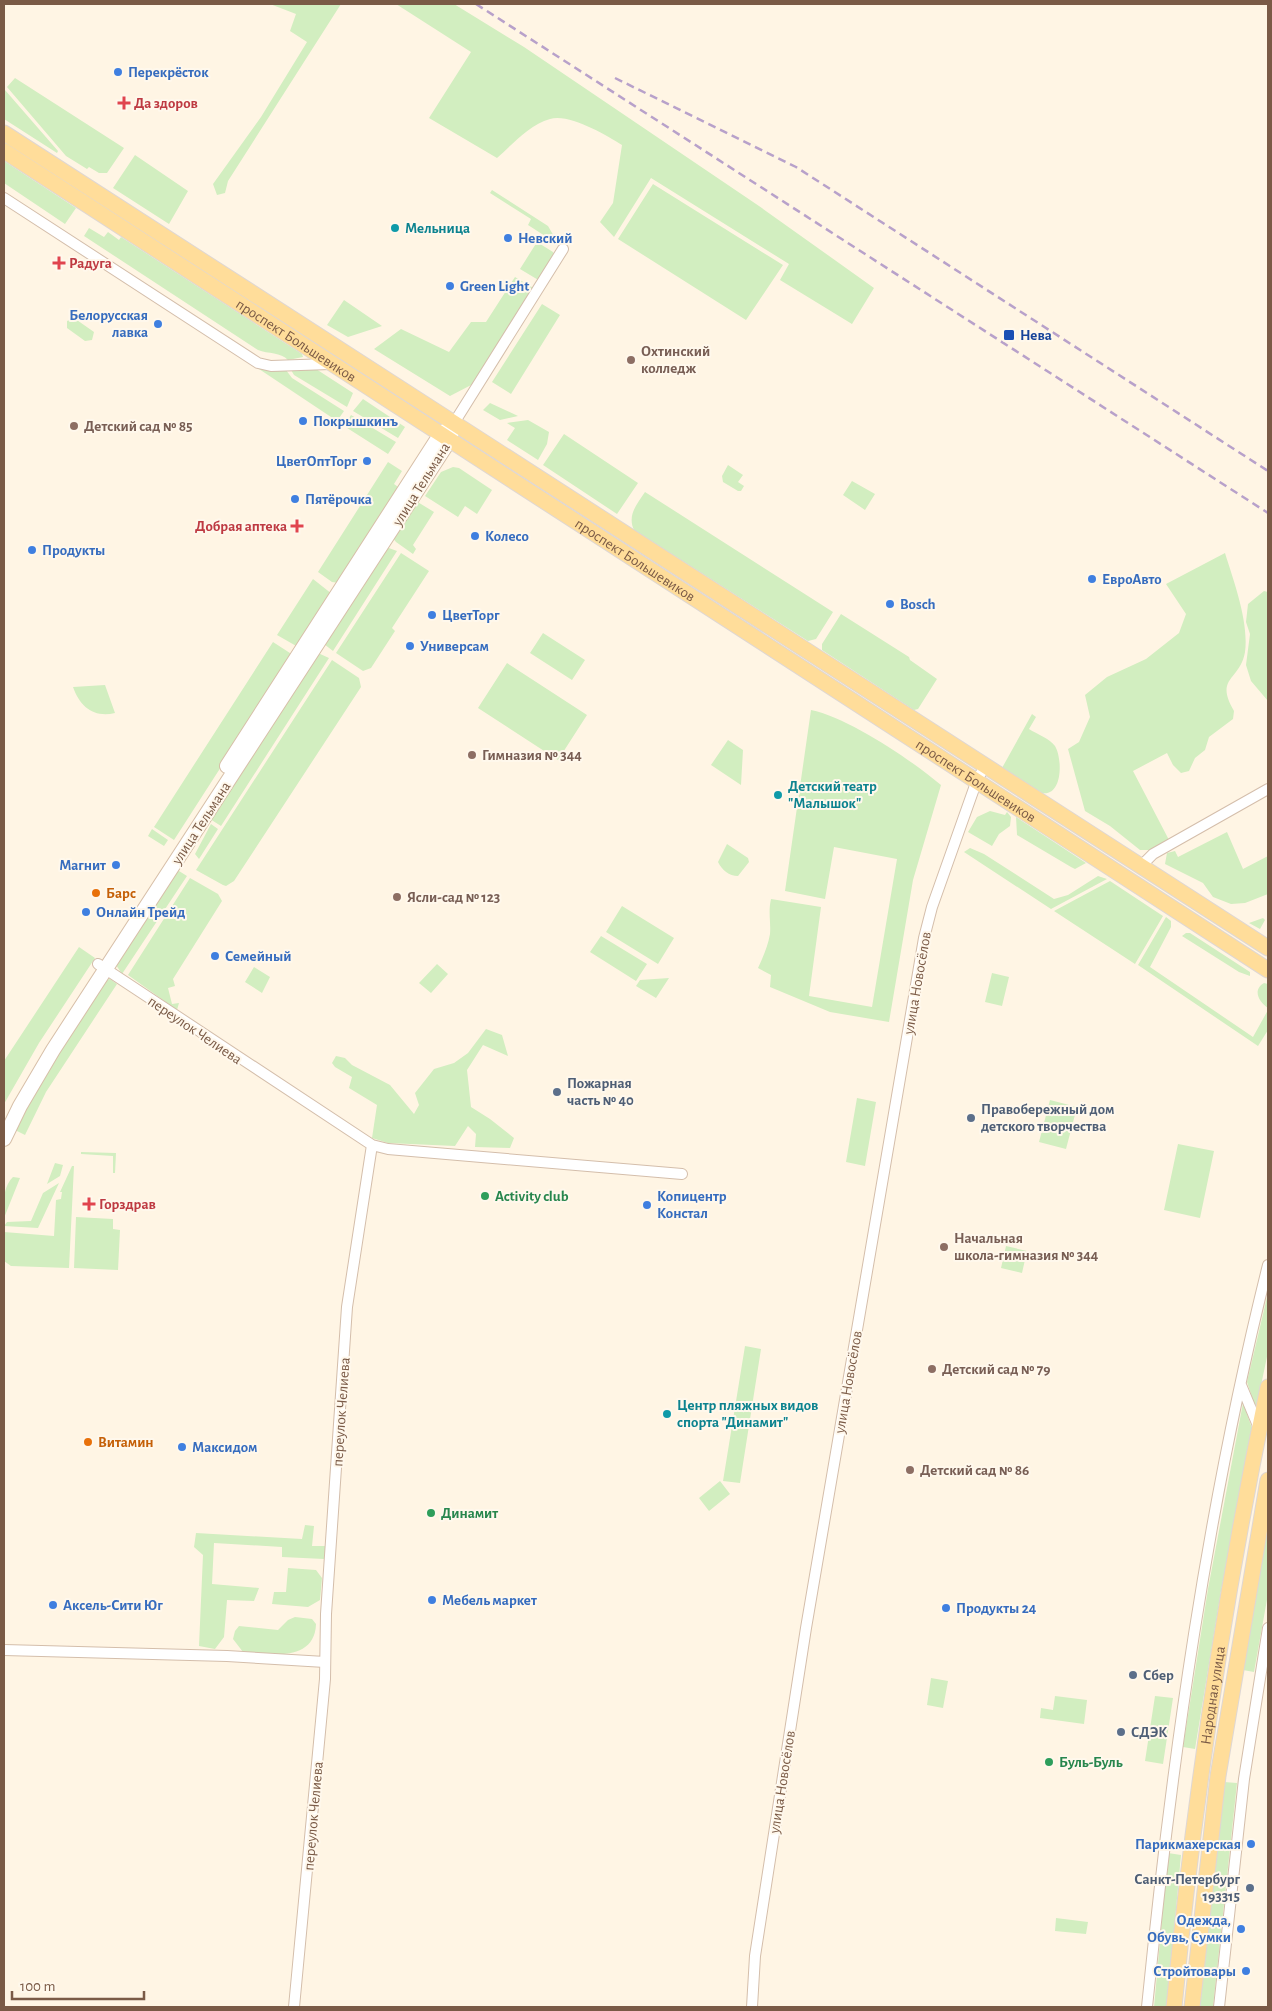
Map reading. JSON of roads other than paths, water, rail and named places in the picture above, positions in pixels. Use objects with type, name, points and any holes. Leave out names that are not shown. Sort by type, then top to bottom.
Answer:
[{"type":"main road","name":"проспект Большевиков","points":[[4,133],[1268,948]]},
{"type":"main road","name":"проспект Большевиков","points":[[4,151],[1268,970]]},
{"type":"main road","points":[[260,318],[269,304]]},
{"type":"main road","name":"Народная улица","points":[[1174,2007],[1188,1864],[1200,1773],[1234,1565],[1268,1387]]},
{"type":"main road","name":"Народная улица","points":[[1192,2007],[1218,1776],[1268,1480]]},
{"type":"street","points":[[4,198],[258,363],[272,366],[330,364]]},
{"type":"street","points":[[454,424],[563,249]]},
{"type":"street","name":"улица Тельмана","points":[[4,1140],[31,1085],[102,967],[454,424]]},
{"type":"street","name":"улица Новосёлов","points":[[752,2007],[756,1946],[806,1628],[924,938],[932,907],[977,780],[985,766]]},
{"type":"street","points":[[1140,867],[1153,854],[1268,788]]},
{"type":"street","name":"улица Тельмана","points":[[4,1118],[31,1068],[102,967]]},
{"type":"street","name":"переулок Челиева","points":[[102,967],[372,1145],[348,1307],[326,1614],[325,1662],[318,1764],[294,2007]]},
{"type":"street","points":[[372,1145],[388,1149],[682,1174]]},
{"type":"street","points":[[1147,2007],[1164,1844],[1183,1707],[1241,1385],[1268,1266]]},
{"type":"street","points":[[1241,1385],[1260,1428]]},
{"type":"street","points":[[1218,2007],[1244,1779],[1268,1628]]},
{"type":"street","points":[[4,1650],[227,1656],[325,1662]]},
{"type":"railway","points":[[476,4],[1268,513]]},
{"type":"railway","points":[[615,78],[796,167],[1268,471]]},
{"type":"place","name":"Перекрёсток","points":[[118,72]]},
{"type":"place","name":"Да здоров","points":[[124,103]]},
{"type":"place","name":"Мельница","points":[[395,228]]},
{"type":"place","name":"Невский","points":[[508,238]]},
{"type":"place","name":"Радуга","points":[[59,263]]},
{"type":"place","name":"Green Light","points":[[450,286]]},
{"type":"place","name":"Белорусская лавка","points":[[158,324]]},
{"type":"place","name":"Нева","points":[[1009,335]]},
{"type":"place","name":"Охтинский колледж","points":[[631,360]]},
{"type":"place","name":"Покрышкинъ","points":[[303,421]]},
{"type":"place","name":"Детский сад № 85","points":[[74,426]]},
{"type":"place","name":"ЦветОптТорг","points":[[367,461]]},
{"type":"place","name":"Пятёрочка","points":[[295,499]]},
{"type":"place","name":"Добрая аптека","points":[[297,526]]},
{"type":"place","name":"Колесо","points":[[475,536]]},
{"type":"place","name":"Продукты","points":[[32,550]]},
{"type":"place","name":"ЕвроАвто","points":[[1092,579]]},
{"type":"place","name":"Bosch","points":[[890,604]]},
{"type":"place","name":"ЦветТорг","points":[[432,615]]},
{"type":"place","name":"Универсам","points":[[410,646]]},
{"type":"place","name":"Гимназия № 344","points":[[472,755]]},
{"type":"place","name":"Детский театр \"Малышок\"","points":[[778,795]]},
{"type":"place","name":"Магнит","points":[[116,865]]},
{"type":"place","name":"Барс","points":[[96,893]]},
{"type":"place","name":"Ясли-сад № 123","points":[[397,897]]},
{"type":"place","name":"Онлайн Трейд","points":[[86,912]]},
{"type":"place","name":"Семейный","points":[[215,956]]},
{"type":"place","name":"Пожарная часть № 40","points":[[557,1092]]},
{"type":"place","name":"Правобережный дом детского творчества","points":[[971,1118]]},
{"type":"place","name":"Activity club","points":[[485,1196]]},
{"type":"place","name":"Горздрав","points":[[89,1204]]},
{"type":"place","name":"Копицентр Констал","points":[[647,1205]]},
{"type":"place","name":"Начальная школа-гимназия № 344","points":[[944,1247]]},
{"type":"place","name":"Детский сад № 79","points":[[932,1369]]},
{"type":"place","name":"Центр пляжных видов спорта \"Динамит\"","points":[[667,1414]]},
{"type":"place","name":"Витамин","points":[[88,1442]]},
{"type":"place","name":"Максидом","points":[[182,1447]]},
{"type":"place","name":"Детский сад № 86","points":[[910,1470]]},
{"type":"place","name":"Динамит","points":[[431,1513]]},
{"type":"place","name":"Мебель маркет","points":[[432,1600]]},
{"type":"place","name":"Аксель-Сити Юг","points":[[53,1605]]},
{"type":"place","name":"Продукты 24","points":[[946,1608]]},
{"type":"place","name":"Сбер","points":[[1133,1675]]},
{"type":"place","name":"СДЭК","points":[[1121,1732]]},
{"type":"place","name":"Буль-Буль","points":[[1049,1762]]},
{"type":"place","name":"Парикмахерская","points":[[1251,1844]]},
{"type":"place","name":"Санкт-Петербург 193315","points":[[1250,1888]]},
{"type":"place","name":"Одежда, Обувь, Сумки","points":[[1241,1929]]},
{"type":"place","name":"Стройтовары","points":[[1246,1971]]}]
